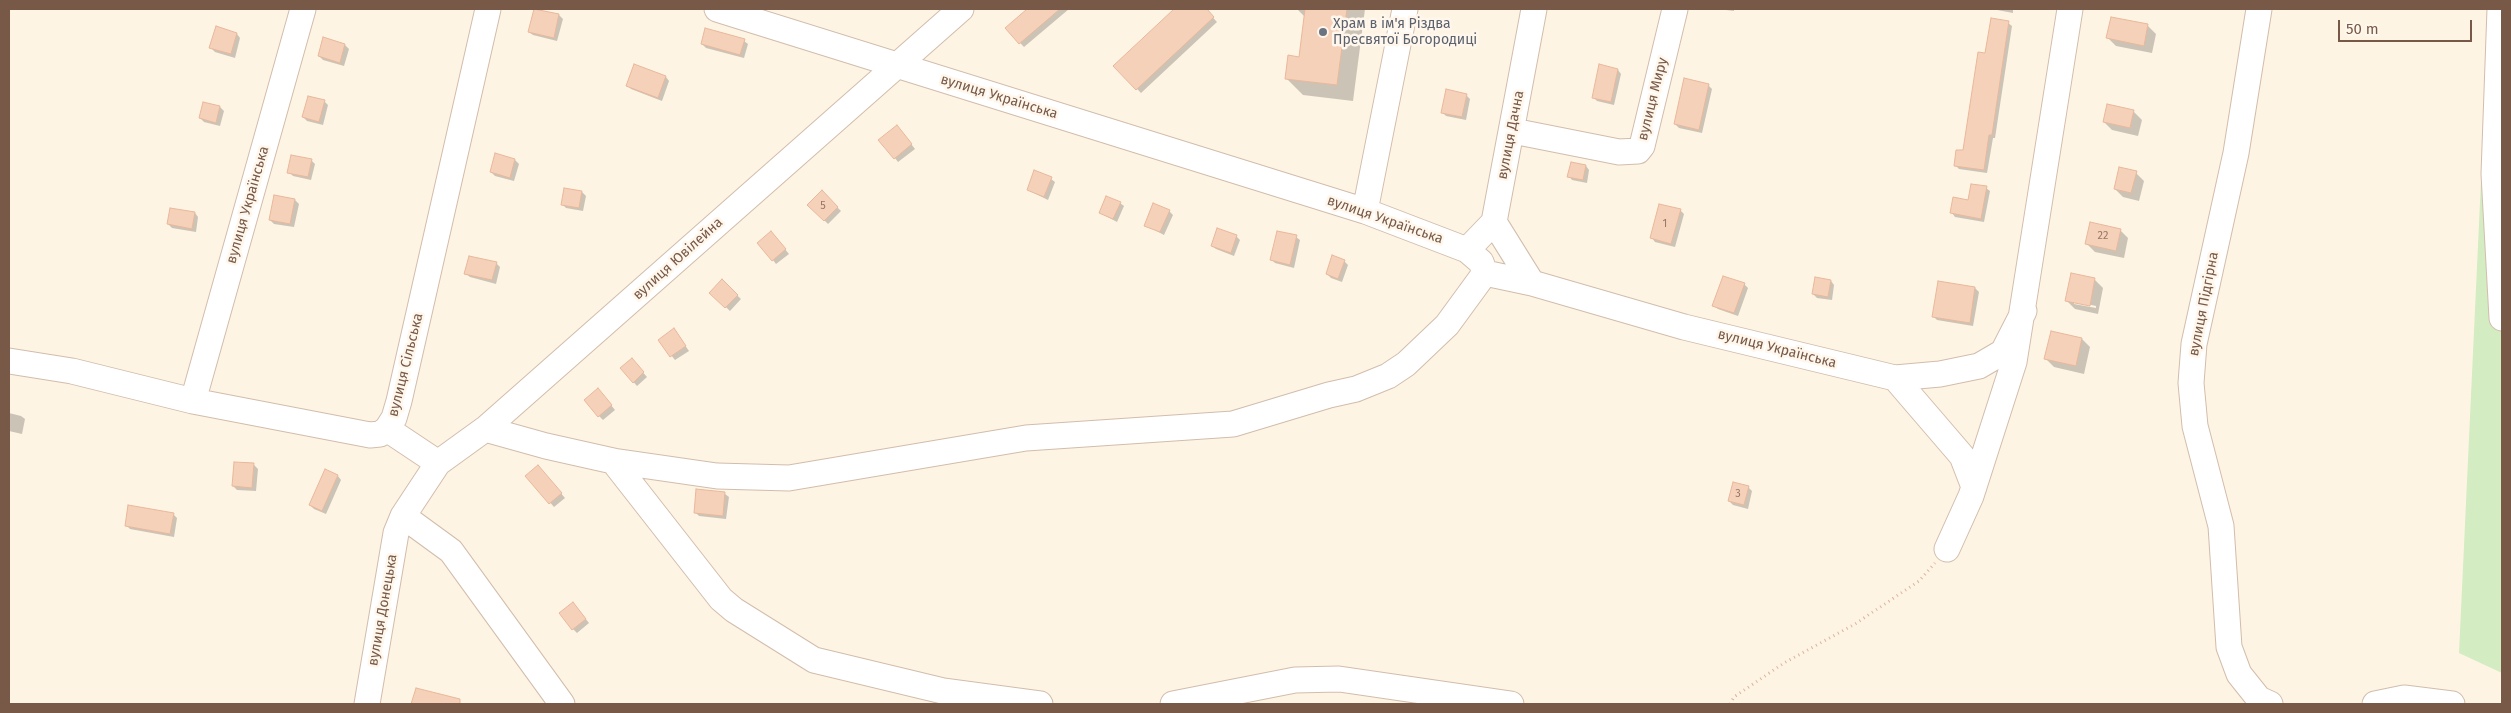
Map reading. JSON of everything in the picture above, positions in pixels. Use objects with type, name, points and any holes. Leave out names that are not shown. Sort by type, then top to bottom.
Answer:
[{"type":"street","name":"вулиця Українська","points":[[193,400],[303,9]]},
{"type":"street","name":"вулиця Сільська","points":[[9,361],[72,371],[193,400],[370,435],[380,434],[387,429],[394,418],[488,9]]},
{"type":"street","name":"вулиця Українська","points":[[717,9],[1364,211],[1467,250],[1481,262],[1485,273],[1532,283],[1684,327],[1895,378],[1940,374],[1979,366],[2002,352],[2024,312]]},
{"type":"street","name":"вулиця Ювілейна","points":[[404,516],[438,463],[486,430],[961,9]]},
{"type":"street","points":[[1364,211],[1405,9]]},
{"type":"street","name":"вулиця Дачна","points":[[1494,222],[1513,131],[1534,9]]},
{"type":"street","name":"вулиця Миру","points":[[1513,131],[1619,152],[1638,151],[1642,146],[1675,9]]},
{"type":"street","name":"вулиця Українська","points":[[1947,549],[1960,525],[1974,486],[2014,362],[2024,312],[2070,9]]},
{"type":"street","name":"вулиця Підгірна","points":[[2259,9],[2236,153],[2194,344],[2191,383],[2194,426],[2221,526],[2229,647],[2240,674],[2259,699],[2270,704]]},
{"type":"street","points":[[2500,9],[2494,174],[2502,318]]},
{"type":"street","points":[[1467,250],[1494,222],[1532,283]]},
{"type":"street","points":[[486,430],[613,461],[717,476],[789,478],[1026,438],[1233,424],[1329,395],[1356,389],[1388,376],[1406,364],[1447,325],[1485,273]]},
{"type":"street","points":[[1895,378],[1962,456],[1974,486]]},
{"type":"street","points":[[387,429],[438,463]]},
{"type":"street","points":[[1947,437],[1959,440],[1989,442]]},
{"type":"street","points":[[613,461],[721,599],[734,610],[814,660],[943,691],[1040,704]]},
{"type":"street","points":[[404,516],[451,551],[562,704]]},
{"type":"street","name":"вулиця Донецька","points":[[367,704],[396,533],[404,516]]},
{"type":"street","points":[[1173,704],[1295,680],[1339,679],[1511,704]]},
{"type":"street","points":[[2375,704],[2404,698],[2452,704]]},
{"type":"path","points":[[1730,704],[1734,697],[1784,663],[1855,624],[1918,581],[1947,549]]},
{"type":"green space","points":[[2489,9],[2502,9],[2502,673],[2459,653]]},
{"type":"building","points":[[534,9],[559,14],[554,38],[528,32]]},
{"type":"building","points":[[1027,9],[1060,9],[1019,44],[1005,28]]},
{"type":"building","points":[[1174,9],[1207,9],[1214,17],[1136,90],[1113,66]]},
{"type":"building","name":"Храм в ім'я Різдва Пресвятої Богородиці","points":[[1305,9],[1347,9],[1337,85],[1285,79],[1288,55],[1299,57]]},
{"type":"building","points":[[2111,17],[2148,24],[2144,46],[2106,38]]},
{"type":"building","points":[[1991,18],[2009,21],[1992,135],[1989,135],[1984,170],[1954,166],[1956,150],[1963,150],[1978,52],[1985,53]]},
{"type":"building","points":[[216,26],[237,33],[231,54],[209,48]]},
{"type":"building","points":[[705,28],[745,39],[740,55],[701,44]]},
{"type":"building","points":[[323,37],[345,44],[340,63],[318,56]]},
{"type":"building","points":[[634,64],[666,76],[658,98],[626,86]]},
{"type":"building","points":[[1599,64],[1618,69],[1611,102],[1592,98]]},
{"type":"building","points":[[1684,78],[1709,84],[1699,130],[1674,124]]},
{"type":"building","points":[[1446,89],[1467,94],[1462,117],[1441,113]]},
{"type":"building","points":[[308,96],[325,100],[319,122],[302,117]]},
{"type":"building","points":[[203,102],[220,106],[216,123],[199,118]]},
{"type":"building","points":[[2107,104],[2134,110],[2130,128],[2103,122]]},
{"type":"building","points":[[897,125],[912,144],[894,159],[878,140]]},
{"type":"building","points":[[495,153],[515,159],[510,178],[490,172]]},
{"type":"building","points":[[291,155],[312,159],[308,177],[287,173]]},
{"type":"building","points":[[1571,162],[1586,165],[1583,180],[1567,177]]},
{"type":"building","points":[[2119,167],[2137,171],[2131,193],[2114,189]]},
{"type":"building","points":[[1034,170],[1052,177],[1044,197],[1027,190]]},
{"type":"building","points":[[1971,184],[1987,186],[1981,219],[1950,213],[1953,197],[1968,200]]},
{"type":"building","points":[[564,188],[582,191],[579,208],[561,205]]},
{"type":"building","points":[[822,190],[838,207],[824,221],[807,205]]},
{"type":"building","points":[[274,195],[295,199],[290,224],[269,220]]},
{"type":"building","points":[[1106,196],[1121,202],[1113,219],[1099,213]]},
{"type":"building","points":[[1153,203],[1170,210],[1160,232],[1144,226]]},
{"type":"building","points":[[1659,204],[1681,209],[1671,244],[1650,238]]},
{"type":"building","points":[[170,208],[195,212],[192,229],[167,224]]},
{"type":"building","points":[[2090,222],[2121,229],[2116,251],[2085,244]]},
{"type":"building","points":[[1217,228],[1237,235],[1231,253],[1211,246]]},
{"type":"building","points":[[771,231],[786,249],[772,261],[757,243]]},
{"type":"building","points":[[1277,231],[1297,235],[1290,265],[1270,260]]},
{"type":"building","points":[[1332,255],[1345,260],[1338,279],[1326,274]]},
{"type":"building","points":[[469,256],[497,262],[492,280],[464,274]]},
{"type":"building","points":[[2071,273],[2095,278],[2090,306],[2065,301]]},
{"type":"building","points":[[1723,276],[1745,283],[1734,313],[1712,306]]},
{"type":"building","points":[[1815,277],[1831,280],[1828,297],[1812,294]]},
{"type":"building","points":[[722,279],[738,295],[725,308],[709,293]]},
{"type":"building","points":[[1938,281],[1975,287],[1970,323],[1932,317]]},
{"type":"building","points":[[674,328],[686,346],[670,357],[658,340]]},
{"type":"building","points":[[2051,331],[2082,338],[2076,366],[2044,359]]},
{"type":"building","points":[[632,358],[644,372],[633,383],[620,368]]},
{"type":"building","points":[[598,388],[612,405],[598,417],[584,400]]},
{"type":"building","points":[[234,462],[254,463],[252,488],[232,486]]},
{"type":"building","points":[[538,465],[562,493],[549,504],[525,476]]},
{"type":"building","points":[[325,469],[338,475],[322,511],[309,505]]},
{"type":"building","points":[[1733,482],[1749,486],[1744,505],[1728,501]]},
{"type":"building","points":[[696,489],[725,492],[723,516],[694,513]]},
{"type":"building","points":[[128,505],[174,513],[170,534],[125,526]]},
{"type":"building","points":[[573,602],[586,619],[572,630],[559,613]]},
{"type":"building","points":[[416,688],[460,699],[460,704],[411,704]]},
{"type":"place","name":"Храм в ім'я Різдва Пресвятої Богородиці","points":[[1323,32]]}]
